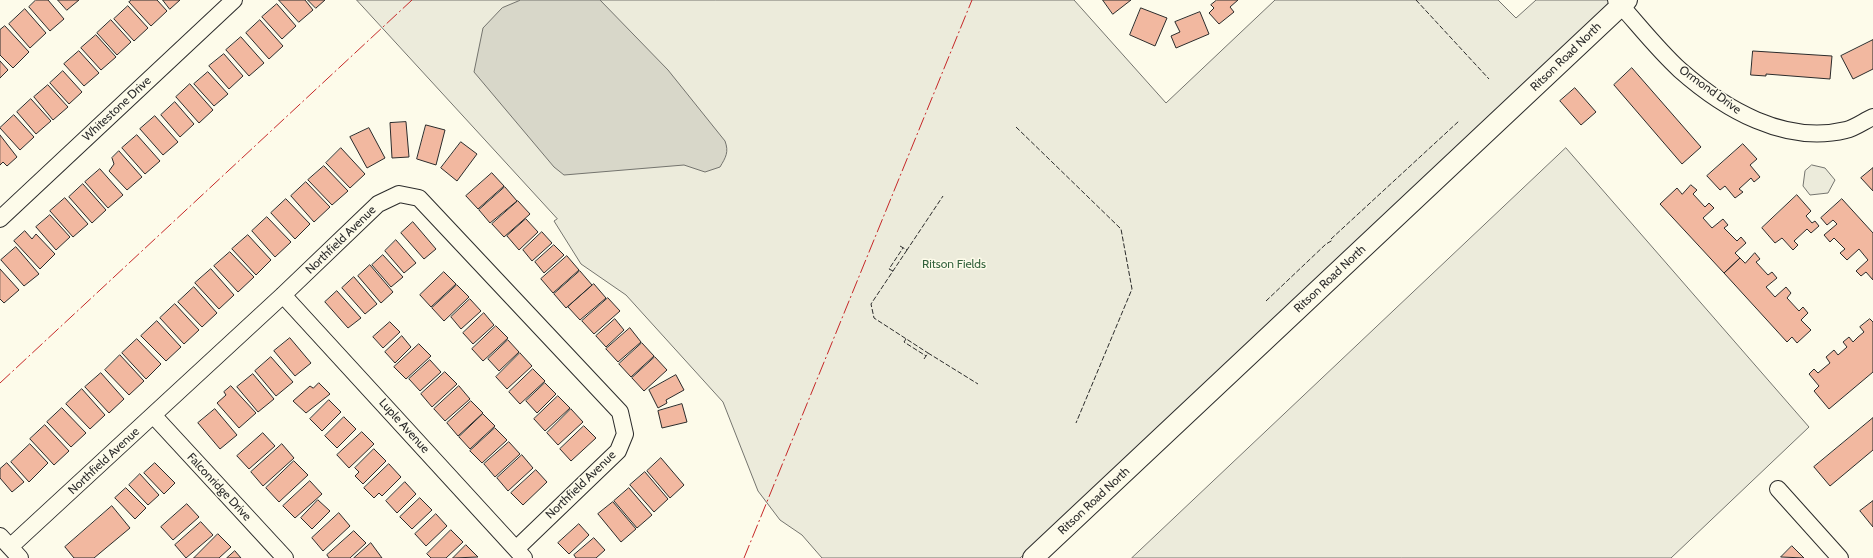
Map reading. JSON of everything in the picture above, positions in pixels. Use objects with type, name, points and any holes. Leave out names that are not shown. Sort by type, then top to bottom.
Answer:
[{"type":"main road","name":"Ritson Road North","points":[[1033,558],[1621,2]]},
{"type":"street","name":"Whitestone Drive","points":[[0,219],[234,0]]},
{"type":"street","name":"Ormond Drive","points":[[1621,2],[1680,69],[1738,112],[1782,130],[1812,134],[1846,130],[1873,117]]},
{"type":"street","name":"Northfield Avenue","points":[[10,547],[283,295],[378,204],[399,194],[419,198],[620,412],[625,434],[618,451],[520,554]]},
{"type":"street","name":"Luple Avenue","points":[[283,295],[520,554]]},
{"type":"street","name":"Falconridge Drive","points":[[153,415],[285,558]]},
{"type":"street","points":[[1778,489],[1840,558]]},
{"type":"green space","name":"Ritson Fields","points":[[357,0],[1074,0],[1166,103],[1275,0],[1498,0],[1516,18],[1536,0],[1616,0],[1272,334],[1020,558],[822,558],[802,535],[780,520],[758,491],[723,402],[626,295],[581,264],[554,221],[557,219]]},
{"type":"green space","points":[[1566,148],[1809,427],[1671,558],[1132,558]]},
{"type":"green space","points":[[1812,165],[1825,168],[1835,180],[1828,193],[1810,195],[1803,186],[1805,171]]},
{"type":"shaded area","points":[[521,0],[600,0],[668,70],[725,141],[727,148],[726,154],[720,167],[705,172],[684,165],[564,175],[554,167],[474,72],[483,28],[502,8]]},
{"type":"building","points":[[36,0],[48,0],[64,19],[50,31],[29,7]]},
{"type":"building","points":[[58,0],[79,0],[67,10]]},
{"type":"building","points":[[132,0],[157,0],[167,11],[151,26],[129,2]]},
{"type":"building","points":[[163,0],[180,0],[170,9]]},
{"type":"building","points":[[279,0],[305,0],[313,10],[299,22]]},
{"type":"building","points":[[308,0],[325,0],[316,8]]},
{"type":"building","points":[[1103,0],[1131,0],[1113,14]]},
{"type":"building","points":[[1217,0],[1238,0],[1230,7],[1234,12],[1219,24],[1209,13],[1214,8],[1211,5]]},
{"type":"building","points":[[277,4],[296,26],[282,39],[262,17]]},
{"type":"building","points":[[128,6],[148,28],[134,41],[114,19]]},
{"type":"building","points":[[1141,8],[1167,18],[1155,46],[1130,35]]},
{"type":"building","points":[[25,9],[46,33],[30,48],[9,24]]},
{"type":"building","points":[[1200,12],[1209,34],[1176,48],[1171,36],[1180,32],[1175,22]]},
{"type":"building","points":[[111,20],[131,42],[117,55],[97,33]]},
{"type":"building","points":[[260,20],[283,46],[269,59],[246,33]]},
{"type":"building","points":[[5,26],[29,52],[13,68],[0,55],[0,30]]},
{"type":"building","points":[[96,35],[116,57],[101,70],[81,48]]},
{"type":"building","points":[[241,37],[264,63],[249,76],[226,50]]},
{"type":"building","points":[[1873,40],[1873,69],[1853,79],[1841,56]]},
{"type":"building","points":[[79,51],[99,73],[84,86],[64,64]]},
{"type":"building","points":[[1753,51],[1832,56],[1830,79],[1766,74],[1766,76],[1751,75]]},
{"type":"building","points":[[224,54],[243,76],[229,89],[209,66]]},
{"type":"building","points":[[0,61],[8,70],[0,78]]},
{"type":"building","points":[[1632,68],[1701,147],[1682,164],[1614,85]]},
{"type":"building","points":[[63,71],[82,92],[69,104],[50,83]]},
{"type":"building","points":[[208,72],[228,94],[214,106],[194,84]]},
{"type":"building","points":[[190,84],[213,110],[199,123],[176,97]]},
{"type":"building","points":[[48,85],[68,107],[53,120],[34,97]]},
{"type":"building","points":[[1575,88],[1596,112],[1581,125],[1560,101]]},
{"type":"building","points":[[31,99],[51,121],[36,134],[17,112]]},
{"type":"building","points":[[175,102],[194,124],[180,137],[161,115]]},
{"type":"building","points":[[14,115],[34,137],[20,150],[0,128]]},
{"type":"building","points":[[155,116],[178,142],[163,155],[140,129]]},
{"type":"building","points":[[406,122],[409,157],[392,158],[390,123]]},
{"type":"building","points":[[426,125],[445,130],[436,165],[417,159]]},
{"type":"building","points":[[369,128],[385,158],[367,168],[350,137]]},
{"type":"building","points":[[0,135],[17,157],[7,166],[3,162],[0,165]]},
{"type":"building","points":[[137,135],[160,161],[145,174],[122,148]]},
{"type":"building","points":[[461,142],[477,154],[457,181],[441,168]]},
{"type":"building","points":[[1743,144],[1757,159],[1750,165],[1760,177],[1754,182],[1751,178],[1739,189],[1743,192],[1735,198],[1725,186],[1720,190],[1707,176]]},
{"type":"building","points":[[341,148],[365,174],[350,188],[326,163]]},
{"type":"building","points":[[119,151],[142,177],[127,190],[109,171],[114,164],[112,158]]},
{"type":"building","points":[[324,166],[348,191],[332,205],[308,180]]},
{"type":"building","points":[[1873,168],[1873,191],[1861,178]]},
{"type":"building","points":[[100,169],[123,195],[108,208],[85,182]]},
{"type":"building","points":[[492,173],[504,186],[478,209],[466,196]]},
{"type":"building","points":[[306,182],[330,207],[314,222],[291,196]]},
{"type":"building","points":[[83,184],[106,210],[92,223],[69,197]]},
{"type":"building","points":[[1691,185],[1697,190],[1693,194],[1705,207],[1709,203],[1714,208],[1703,218],[1712,228],[1723,219],[1728,225],[1724,228],[1737,241],[1741,237],[1746,243],[1735,253],[1740,258],[1724,273],[1660,204],[1677,188],[1682,194]]},
{"type":"building","points":[[505,187],[517,201],[490,223],[479,210]]},
{"type":"building","points":[[1797,195],[1811,211],[1806,216],[1812,223],[1815,221],[1819,226],[1811,233],[1807,229],[1794,241],[1798,245],[1793,250],[1782,238],[1775,243],[1762,228]]},
{"type":"building","points":[[65,198],[88,224],[73,237],[50,211]]},
{"type":"building","points":[[286,199],[310,224],[295,239],[271,213]]},
{"type":"building","points":[[1842,199],[1873,233],[1873,280],[1866,272],[1861,276],[1856,271],[1868,260],[1859,249],[1847,260],[1840,253],[1845,249],[1834,238],[1830,242],[1824,235],[1837,224],[1833,220],[1827,225],[1821,218]]},
{"type":"building","points":[[518,201],[530,214],[504,237],[492,224]]},
{"type":"building","points":[[50,215],[70,237],[56,250],[36,227]]},
{"type":"building","points":[[267,217],[291,242],[275,257],[252,231]]},
{"type":"building","points":[[526,219],[538,232],[519,250],[507,236]]},
{"type":"building","points":[[413,222],[436,249],[424,259],[401,233]]},
{"type":"building","points":[[25,231],[32,239],[36,234],[55,254],[40,269],[14,241]]},
{"type":"building","points":[[542,232],[552,243],[532,261],[523,250]]},
{"type":"building","points":[[248,235],[271,260],[256,275],[232,249]]},
{"type":"building","points":[[396,240],[416,263],[404,273],[385,251]]},
{"type":"building","points":[[554,245],[564,255],[544,273],[535,262]]},
{"type":"building","points":[[16,247],[39,274],[24,286],[1,260]]},
{"type":"building","points":[[230,252],[254,277],[238,292],[214,266]]},
{"type":"building","points":[[1755,253],[1760,259],[1756,262],[1768,275],[1772,272],[1777,278],[1766,287],[1775,297],[1786,287],[1791,293],[1787,298],[1799,311],[1803,307],[1808,313],[1801,320],[1811,330],[1797,343],[1792,337],[1787,342],[1724,273],[1740,258],[1745,263]]},
{"type":"building","points":[[383,255],[403,277],[391,287],[372,265]]},
{"type":"building","points":[[567,256],[579,270],[553,293],[541,279]]},
{"type":"building","points":[[370,265],[393,292],[381,303],[358,276]]},
{"type":"building","points":[[0,269],[19,290],[4,303],[0,299]]},
{"type":"building","points":[[211,269],[234,295],[219,309],[195,283]]},
{"type":"building","points":[[580,271],[592,285],[566,308],[554,294]]},
{"type":"building","points":[[444,272],[456,284],[431,307],[420,295]]},
{"type":"building","points":[[354,277],[377,304],[365,314],[342,288]]},
{"type":"building","points":[[594,284],[606,298],[580,320],[568,307]]},
{"type":"building","points":[[457,285],[469,297],[444,321],[432,308]]},
{"type":"building","points":[[194,287],[217,313],[202,327],[178,302]]},
{"type":"building","points":[[337,291],[361,318],[348,328],[325,302]]},
{"type":"building","points":[[608,298],[620,311],[594,334],[582,321]]},
{"type":"building","points":[[470,299],[481,311],[461,329],[451,317]]},
{"type":"building","points":[[175,304],[199,330],[184,344],[160,318]]},
{"type":"building","points":[[484,313],[494,325],[473,344],[463,333]]},
{"type":"building","points":[[615,319],[624,330],[606,347],[596,336]]},
{"type":"building","points":[[1870,319],[1873,322],[1873,372],[1829,409],[1814,391],[1819,386],[1809,374],[1814,369],[1818,373],[1830,363],[1826,357],[1834,350],[1838,355],[1847,347],[1843,342],[1849,337],[1853,342],[1864,332],[1860,327]]},
{"type":"building","points":[[157,321],[181,347],[166,361],[141,336]]},
{"type":"building","points":[[390,322],[400,332],[383,348],[373,337]]},
{"type":"building","points":[[496,326],[508,338],[483,361],[472,349]]},
{"type":"building","points":[[630,328],[641,342],[618,362],[606,349]]},
{"type":"building","points":[[402,336],[411,347],[395,363],[385,352]]},
{"type":"building","points":[[290,338],[311,363],[295,376],[274,351]]},
{"type":"building","points":[[137,339],[161,364],[146,379],[122,353]]},
{"type":"building","points":[[508,340],[519,352],[499,371],[488,359]]},
{"type":"building","points":[[642,343],[654,356],[631,377],[619,364]]},
{"type":"building","points":[[419,344],[431,356],[406,379],[394,367]]},
{"type":"building","points":[[520,353],[532,366],[507,389],[496,377]]},
{"type":"building","points":[[120,355],[144,381],[129,395],[105,370]]},
{"type":"building","points":[[271,357],[293,382],[276,396],[255,371]]},
{"type":"building","points":[[655,357],[667,370],[644,391],[632,378]]},
{"type":"building","points":[[430,360],[441,372],[420,391],[409,379]]},
{"type":"building","points":[[533,369],[545,381],[520,404],[509,392]]},
{"type":"building","points":[[445,372],[457,384],[432,407],[421,394]]},
{"type":"building","points":[[101,373],[124,399],[109,413],[85,387]]},
{"type":"building","points":[[253,374],[274,399],[258,412],[237,387]]},
{"type":"building","points":[[676,375],[684,390],[666,400],[667,403],[658,408],[649,390]]},
{"type":"building","points":[[319,383],[330,394],[306,413],[293,401],[310,386],[313,388]]},
{"type":"building","points":[[545,383],[556,394],[537,413],[526,401]]},
{"type":"building","points":[[231,386],[256,413],[239,428],[217,403],[226,395],[224,392]]},
{"type":"building","points":[[459,386],[470,399],[445,421],[434,409]]},
{"type":"building","points":[[82,389],[105,415],[90,429],[66,404]]},
{"type":"building","points":[[558,396],[570,408],[545,431],[534,419]]},
{"type":"building","points":[[329,400],[341,412],[322,431],[310,419]]},
{"type":"building","points":[[471,401],[483,413],[458,436],[447,423]]},
{"type":"building","points":[[682,404],[687,422],[662,428],[658,411]]},
{"type":"building","points":[[62,408],[86,433],[71,447],[47,422]]},
{"type":"building","points":[[215,409],[237,435],[220,449],[198,423]]},
{"type":"building","points":[[571,409],[583,422],[558,445],[547,433]]},
{"type":"building","points":[[483,414],[495,426],[470,449],[459,437]]},
{"type":"building","points":[[344,417],[356,429],[337,448],[325,436]]},
{"type":"building","points":[[1873,418],[1873,450],[1830,486],[1814,467]]},
{"type":"building","points":[[45,425],[69,451],[54,465],[30,439]]},
{"type":"building","points":[[584,426],[596,438],[571,461],[560,449]]},
{"type":"building","points":[[495,428],[507,440],[482,463],[470,451]]},
{"type":"building","points":[[362,432],[374,444],[349,468],[337,455]]},
{"type":"building","points":[[263,433],[275,446],[249,469],[237,456]]},
{"type":"building","points":[[509,442],[520,454],[495,477],[484,464]]},
{"type":"building","points":[[30,444],[48,463],[29,482],[11,462]]},
{"type":"building","points":[[282,444],[294,458],[263,486],[251,472]]},
{"type":"building","points":[[374,449],[386,461],[363,484],[355,476],[359,472],[355,468]]},
{"type":"building","points":[[522,455],[533,468],[508,491],[497,478]]},
{"type":"building","points":[[661,458],[684,485],[670,498],[647,471]]},
{"type":"building","points":[[294,461],[308,475],[279,502],[266,488]]},
{"type":"building","points":[[7,463],[24,482],[12,492],[0,478],[0,469]]},
{"type":"building","points":[[155,463],[175,483],[164,494],[144,473]]},
{"type":"building","points":[[389,464],[401,477],[382,496],[379,493],[374,498],[364,488]]},
{"type":"building","points":[[536,470],[547,482],[523,505],[511,493]]},
{"type":"building","points":[[645,472],[668,499],[654,512],[630,485]]},
{"type":"building","points":[[140,474],[159,495],[148,505],[129,485]]},
{"type":"building","points":[[310,481],[322,494],[295,518],[283,506]]},
{"type":"building","points":[[405,482],[416,494],[397,513],[386,501]]},
{"type":"building","points":[[126,488],[146,508],[135,519],[115,498]]},
{"type":"building","points":[[629,488],[652,515],[637,528],[614,501]]},
{"type":"building","points":[[420,498],[432,510],[412,529],[400,517]]},
{"type":"building","points":[[318,500],[330,511],[312,529],[301,518]]},
{"type":"building","points":[[1873,501],[1873,527],[1860,511]]},
{"type":"building","points":[[613,502],[636,529],[621,542],[598,514]]},
{"type":"building","points":[[187,504],[199,517],[173,540],[161,527]]},
{"type":"building","points":[[112,506],[130,528],[94,558],[74,558],[65,547]]},
{"type":"building","points":[[339,513],[350,526],[323,551],[312,538]]},
{"type":"building","points":[[436,514],[447,526],[426,546],[415,534]]},
{"type":"building","points":[[201,522],[213,535],[186,558],[175,545]]},
{"type":"building","points":[[579,524],[589,535],[569,554],[558,543]]},
{"type":"building","points":[[451,530],[463,542],[446,558],[431,558],[427,554]]},
{"type":"building","points":[[354,531],[366,543],[350,558],[329,558],[327,555]]},
{"type":"building","points":[[218,534],[231,547],[219,558],[194,558]]},
{"type":"building","points":[[594,538],[605,550],[596,558],[576,558],[574,555]]},
{"type":"building","points":[[371,543],[382,558],[354,558]]},
{"type":"building","points":[[466,545],[478,557],[453,558]]},
{"type":"building","points":[[1792,546],[1804,558],[1781,557]]},
{"type":"building","points":[[235,551],[241,558],[227,558]]},
{"type":"fence","points":[[1416,0],[1489,79]]},
{"type":"fence","points":[[1331,239],[1459,121]]},
{"type":"fence","points":[[1016,127],[1121,229],[1132,289],[1076,423]]},
{"type":"fence","points":[[900,246],[907,250],[943,196]]},
{"type":"fence","points":[[1266,301],[1326,244],[1333,240]]},
{"type":"fence","points":[[893,271],[889,269],[903,248]]},
{"type":"fence","points":[[907,250],[871,304],[874,318],[928,353]]},
{"type":"fence","points":[[906,339],[904,342],[926,356]]},
{"type":"fence","points":[[924,359],[928,353],[978,384]]},
{"type":"power","points":[[0,383],[412,0]]},
{"type":"power","points":[[744,558],[972,0]]}]
